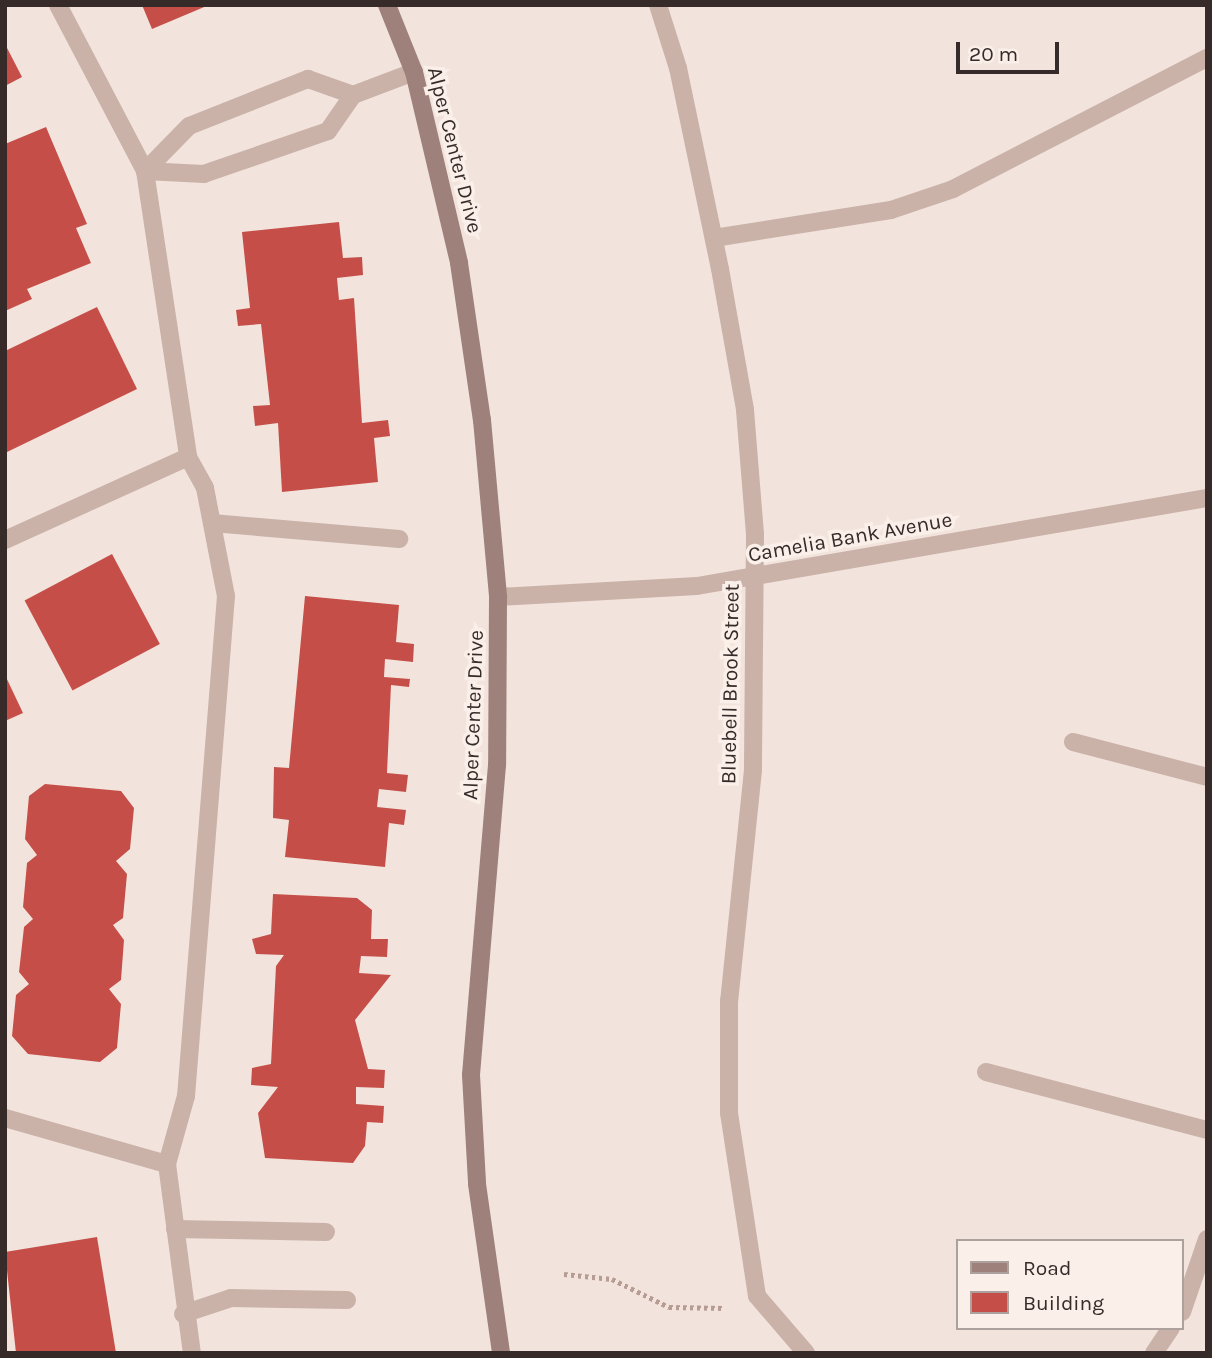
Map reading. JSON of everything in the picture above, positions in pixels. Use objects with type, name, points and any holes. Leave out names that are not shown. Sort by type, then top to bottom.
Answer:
[{"type":"street","points":[[58,5],[145,171],[188,457],[205,488],[226,596],[186,1096],[167,1164],[183,1314],[192,1353]]},
{"type":"street","name":"Alper Center Drive","points":[[387,5],[414,72],[458,262],[482,420],[498,597],[497,765],[471,1075],[482,1234],[502,1353]]},
{"type":"street","name":"Bluebell Brook Street","points":[[658,5],[678,68],[714,238],[745,410],[755,577],[753,770],[729,1001],[729,1113],[757,1296],[806,1353]]},
{"type":"street","points":[[714,238],[891,210],[953,189],[1207,58]]},
{"type":"street","points":[[145,171],[204,174],[328,131],[353,95],[414,72]]},
{"type":"street","points":[[145,171],[189,127],[308,79],[353,95]]},
{"type":"street","points":[[5,540],[188,457]]},
{"type":"street","name":"Camelia Bank Avenue","points":[[498,597],[755,577],[1207,498]]},
{"type":"street","points":[[212,523],[399,539]]},
{"type":"street","points":[[1073,742],[1207,777]]},
{"type":"street","points":[[986,1072],[1207,1130]]},
{"type":"street","points":[[5,1118],[167,1164]]},
{"type":"street","points":[[175,1229],[326,1232]]},
{"type":"street","points":[[1184,1306],[1207,1238]]},
{"type":"street","points":[[183,1314],[231,1298],[347,1300]]},
{"type":"street","points":[[1154,1353],[1170,1330]]},
{"type":"path","points":[[564,1274],[612,1279],[669,1307],[726,1308]]},
{"type":"building","points":[[142,5],[209,5],[152,29]]},
{"type":"building","points":[[5,44],[22,77],[5,86]]},
{"type":"building","points":[[46,127],[87,224],[76,228],[91,263],[27,289],[32,299],[5,311],[5,144]]},
{"type":"building","points":[[339,222],[343,258],[362,257],[363,275],[337,278],[339,300],[354,298],[362,423],[388,420],[390,436],[374,438],[378,482],[282,492],[278,423],[255,426],[253,406],[270,405],[261,324],[238,326],[236,310],[250,308],[242,232]]},
{"type":"building","points":[[97,307],[137,389],[5,453],[5,351]]},
{"type":"building","points":[[112,554],[160,644],[72,691],[25,600]]},
{"type":"building","points":[[305,596],[399,605],[396,642],[414,644],[413,662],[385,659],[384,677],[410,679],[409,687],[391,685],[387,773],[408,775],[406,792],[379,789],[377,807],[406,810],[404,825],[389,823],[385,867],[285,857],[289,820],[273,818],[274,767],[289,768]]},
{"type":"building","points":[[5,675],[23,713],[5,721]]},
{"type":"building","points":[[45,784],[121,791],[134,808],[130,849],[116,861],[127,874],[123,918],[113,925],[124,940],[121,980],[109,989],[121,1004],[117,1048],[100,1062],[28,1054],[12,1036],[16,995],[29,984],[19,972],[24,927],[33,919],[23,907],[27,863],[37,855],[25,839],[29,796]]},
{"type":"building","points":[[273,894],[357,898],[372,910],[371,939],[388,939],[387,957],[361,956],[359,973],[391,975],[355,1020],[368,1069],[385,1070],[384,1088],[356,1087],[356,1104],[384,1106],[383,1123],[367,1122],[365,1146],[353,1163],[265,1158],[258,1113],[278,1087],[251,1085],[252,1068],[271,1064],[276,966],[284,955],[256,954],[252,939],[271,934]]},
{"type":"building","points":[[97,1237],[116,1353],[16,1353],[5,1252]]}]
